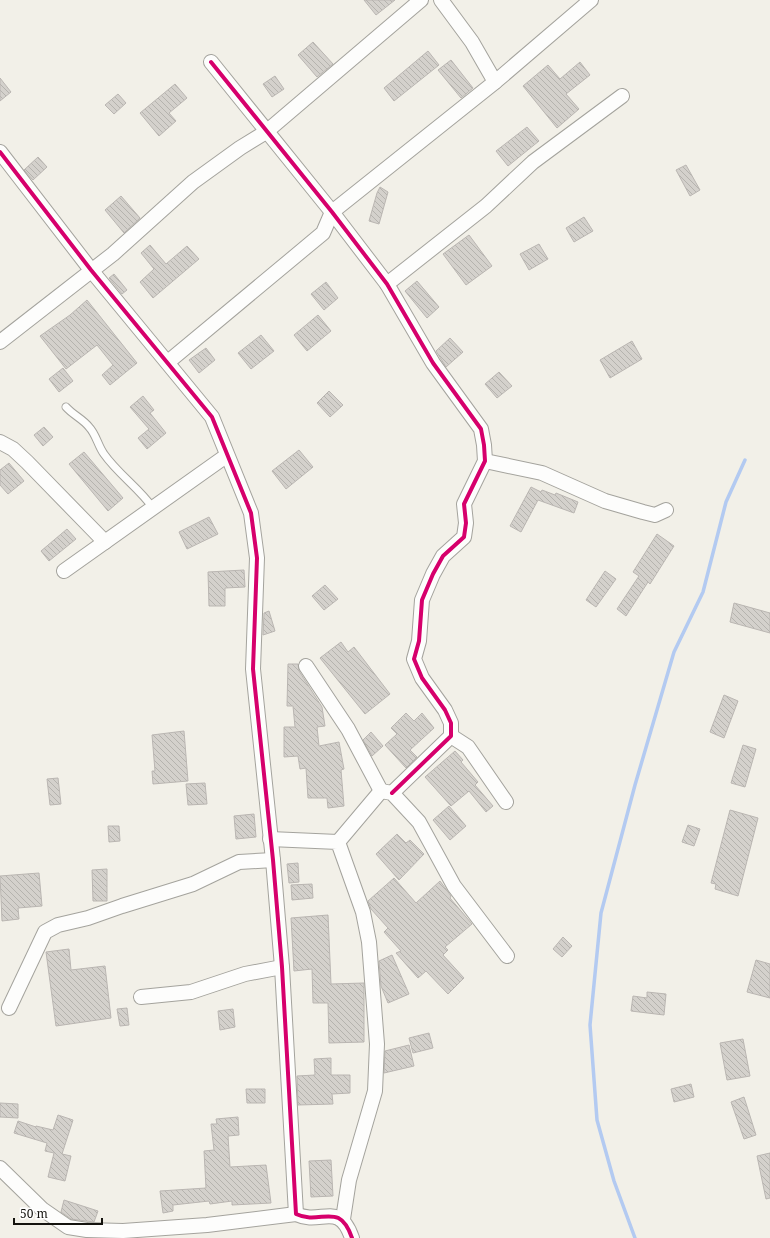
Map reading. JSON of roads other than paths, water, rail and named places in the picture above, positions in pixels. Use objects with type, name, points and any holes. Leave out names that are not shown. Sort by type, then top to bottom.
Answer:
[{"type":"street","points":[[0,342],[113,254],[193,182],[240,148],[266,132],[421,0]]},
{"type":"street","points":[[442,0],[472,42],[495,82]]},
{"type":"street","points":[[168,362],[323,233],[332,212],[495,82],[591,0]]},
{"type":"street","points":[[211,62],[332,212],[387,284],[433,363],[481,428],[484,445],[485,461],[464,504],[466,523],[464,537],[443,556],[433,574],[422,600],[419,640],[414,659],[422,678],[445,710],[451,723],[451,736],[386,792],[338,842],[270,839]]},
{"type":"street","points":[[387,284],[486,206],[533,162],[622,96]]},
{"type":"street","points":[[0,152],[91,270],[212,416],[226,456],[251,513],[257,558],[253,669],[273,860],[282,967],[296,1214]]},
{"type":"street","points":[[0,442],[12,449],[27,462],[105,542]]},
{"type":"street","points":[[64,571],[226,456]]},
{"type":"street","points":[[485,461],[542,473],[605,501],[643,512],[655,515],[666,510]]},
{"type":"street","points":[[306,666],[348,729],[386,792],[419,822],[454,886],[507,956]]},
{"type":"street","points":[[451,736],[468,747],[506,802]]},
{"type":"street","points":[[338,842],[363,912],[369,942],[377,1044],[375,1091],[349,1180],[343,1219],[352,1238]]},
{"type":"street","points":[[9,1008],[45,932],[58,925],[88,918],[193,884],[239,862],[273,860]]},
{"type":"street","points":[[141,997],[191,992],[246,974],[282,967]]},
{"type":"street","points":[[0,1168],[42,1209],[68,1227],[123,1230],[207,1225],[296,1214],[302,1217],[335,1217],[343,1219]]},
{"type":"lane","points":[[66,407],[72,414],[90,427],[103,453],[114,466],[143,494],[153,508]]},
{"type":"waterway","points":[[635,1238],[614,1181],[597,1120],[590,1025],[601,913],[635,785],[674,652],[703,592],[726,502],[745,460]]}]
